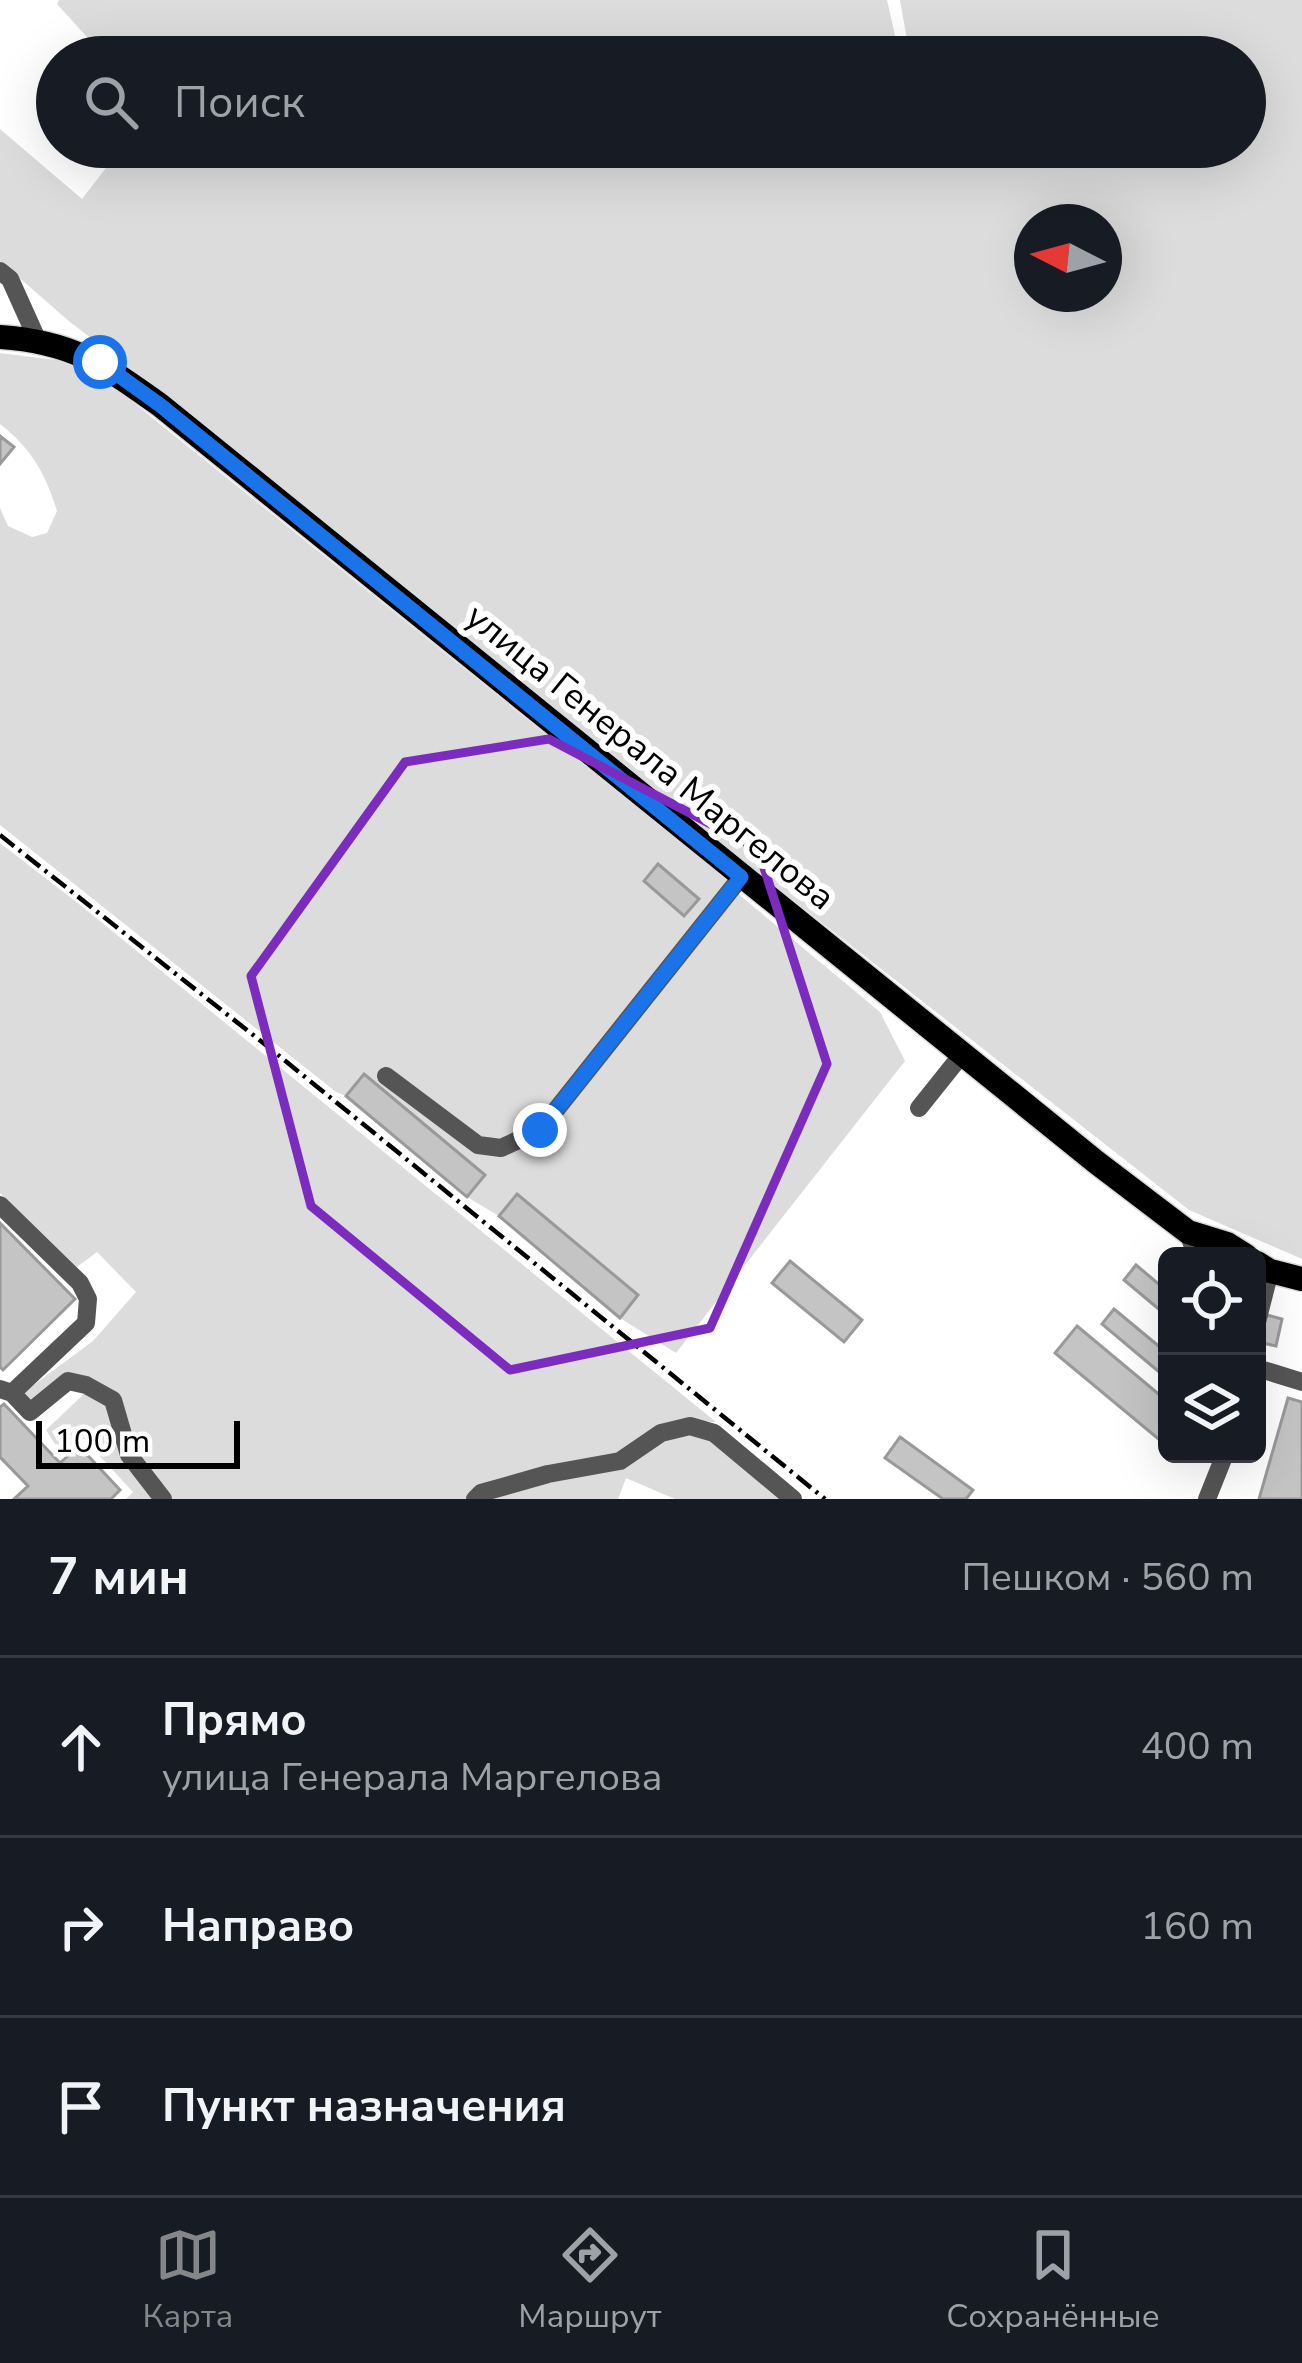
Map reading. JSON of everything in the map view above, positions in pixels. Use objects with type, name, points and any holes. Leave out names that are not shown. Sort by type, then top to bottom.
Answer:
[{"type":"main road","name":"улица Генерала Маргелова","points":[[0,338],[37,339],[100,362],[160,405],[963,1053],[1192,1244],[1232,1247]]},
{"type":"main road","points":[[1266,1268],[1302,1279]]},
{"type":"street","points":[[0,271],[10,280],[37,339]]},
{"type":"street","points":[[386,1076],[478,1145],[501,1148],[540,1130],[741,877]]},
{"type":"street","points":[[919,1108],[963,1053]]},
{"type":"street","points":[[0,1205],[80,1282],[88,1299],[86,1323],[6,1391],[30,1412],[68,1382],[86,1385],[113,1400],[129,1455],[163,1499]]},
{"type":"street","points":[[1266,1371],[1302,1382]]},
{"type":"street","points":[[476,1499],[482,1493],[548,1474],[620,1461],[661,1432],[691,1426],[714,1433],[794,1499]]},
{"type":"street","points":[[1207,1499],[1221,1463]]},
{"type":"highlighted area","points":[[549,739],[758,849],[827,1064],[710,1328],[510,1370],[311,1206],[251,976],[405,762]]},
{"type":"shaded area","points":[[59,0],[887,0],[895,36],[86,36],[57,4]]},
{"type":"shaded area","points":[[900,0],[1302,0],[1302,1259],[1189,1210],[646,785],[70,322],[0,261],[0,129],[36,160],[36,168],[46,168],[82,199],[106,168],[1266,168],[1266,36],[906,36]]},
{"type":"shaded area","points":[[0,353],[64,361],[98,374],[728,881],[880,1012],[905,1061],[676,1353],[620,1318],[638,1295],[518,1194],[499,1216],[467,1197],[485,1175],[365,1074],[346,1096],[336,1092],[0,825],[0,508],[8,526],[32,537],[47,533],[57,511],[36,462],[0,424]],"holes":[[[658,864],[698,898],[685,915],[644,881]]]},
{"type":"shaded area","points":[[0,843],[716,1422],[691,1421],[617,1454],[467,1499],[126,1499],[133,1492],[82,1437],[70,1446],[55,1444],[46,1430],[87,1391],[68,1375],[30,1403],[23,1393],[93,1341],[136,1292],[97,1252],[77,1267],[0,1193]]},
{"type":"shaded area","points":[[692,1430],[719,1445],[782,1499],[675,1499],[626,1478],[618,1499],[483,1499]]},
{"type":"building","points":[[0,436],[14,447],[0,464]]},
{"type":"building","points":[[658,864],[699,899],[684,916],[644,881]]},
{"type":"building","points":[[364,1074],[485,1175],[467,1197],[346,1096]]},
{"type":"building","points":[[517,1194],[638,1295],[620,1318],[499,1216]]},
{"type":"building","points":[[0,1223],[75,1299],[3,1370],[0,1367]]},
{"type":"building","points":[[790,1261],[862,1320],[844,1342],[772,1283]]},
{"type":"building","points":[[1136,1265],[1158,1283],[1158,1308],[1124,1280]]},
{"type":"building","points":[[1114,1309],[1158,1346],[1158,1371],[1102,1324]]},
{"type":"building","points":[[1266,1318],[1282,1319],[1276,1346],[1266,1344]]},
{"type":"building","points":[[1077,1326],[1158,1394],[1158,1439],[1055,1353]]},
{"type":"building","points":[[1288,1398],[1302,1402],[1302,1499],[1259,1499]]},
{"type":"building","points":[[4,1404],[60,1463],[79,1446],[120,1490],[111,1499],[14,1499],[28,1486],[0,1457],[0,1407]]},
{"type":"building","points":[[900,1437],[973,1490],[966,1499],[943,1499],[885,1458]]},
{"type":"railway","points":[[0,835],[825,1499]]},
{"type":"route","points":[[100,362],[160,405],[741,877],[540,1130]]}]
